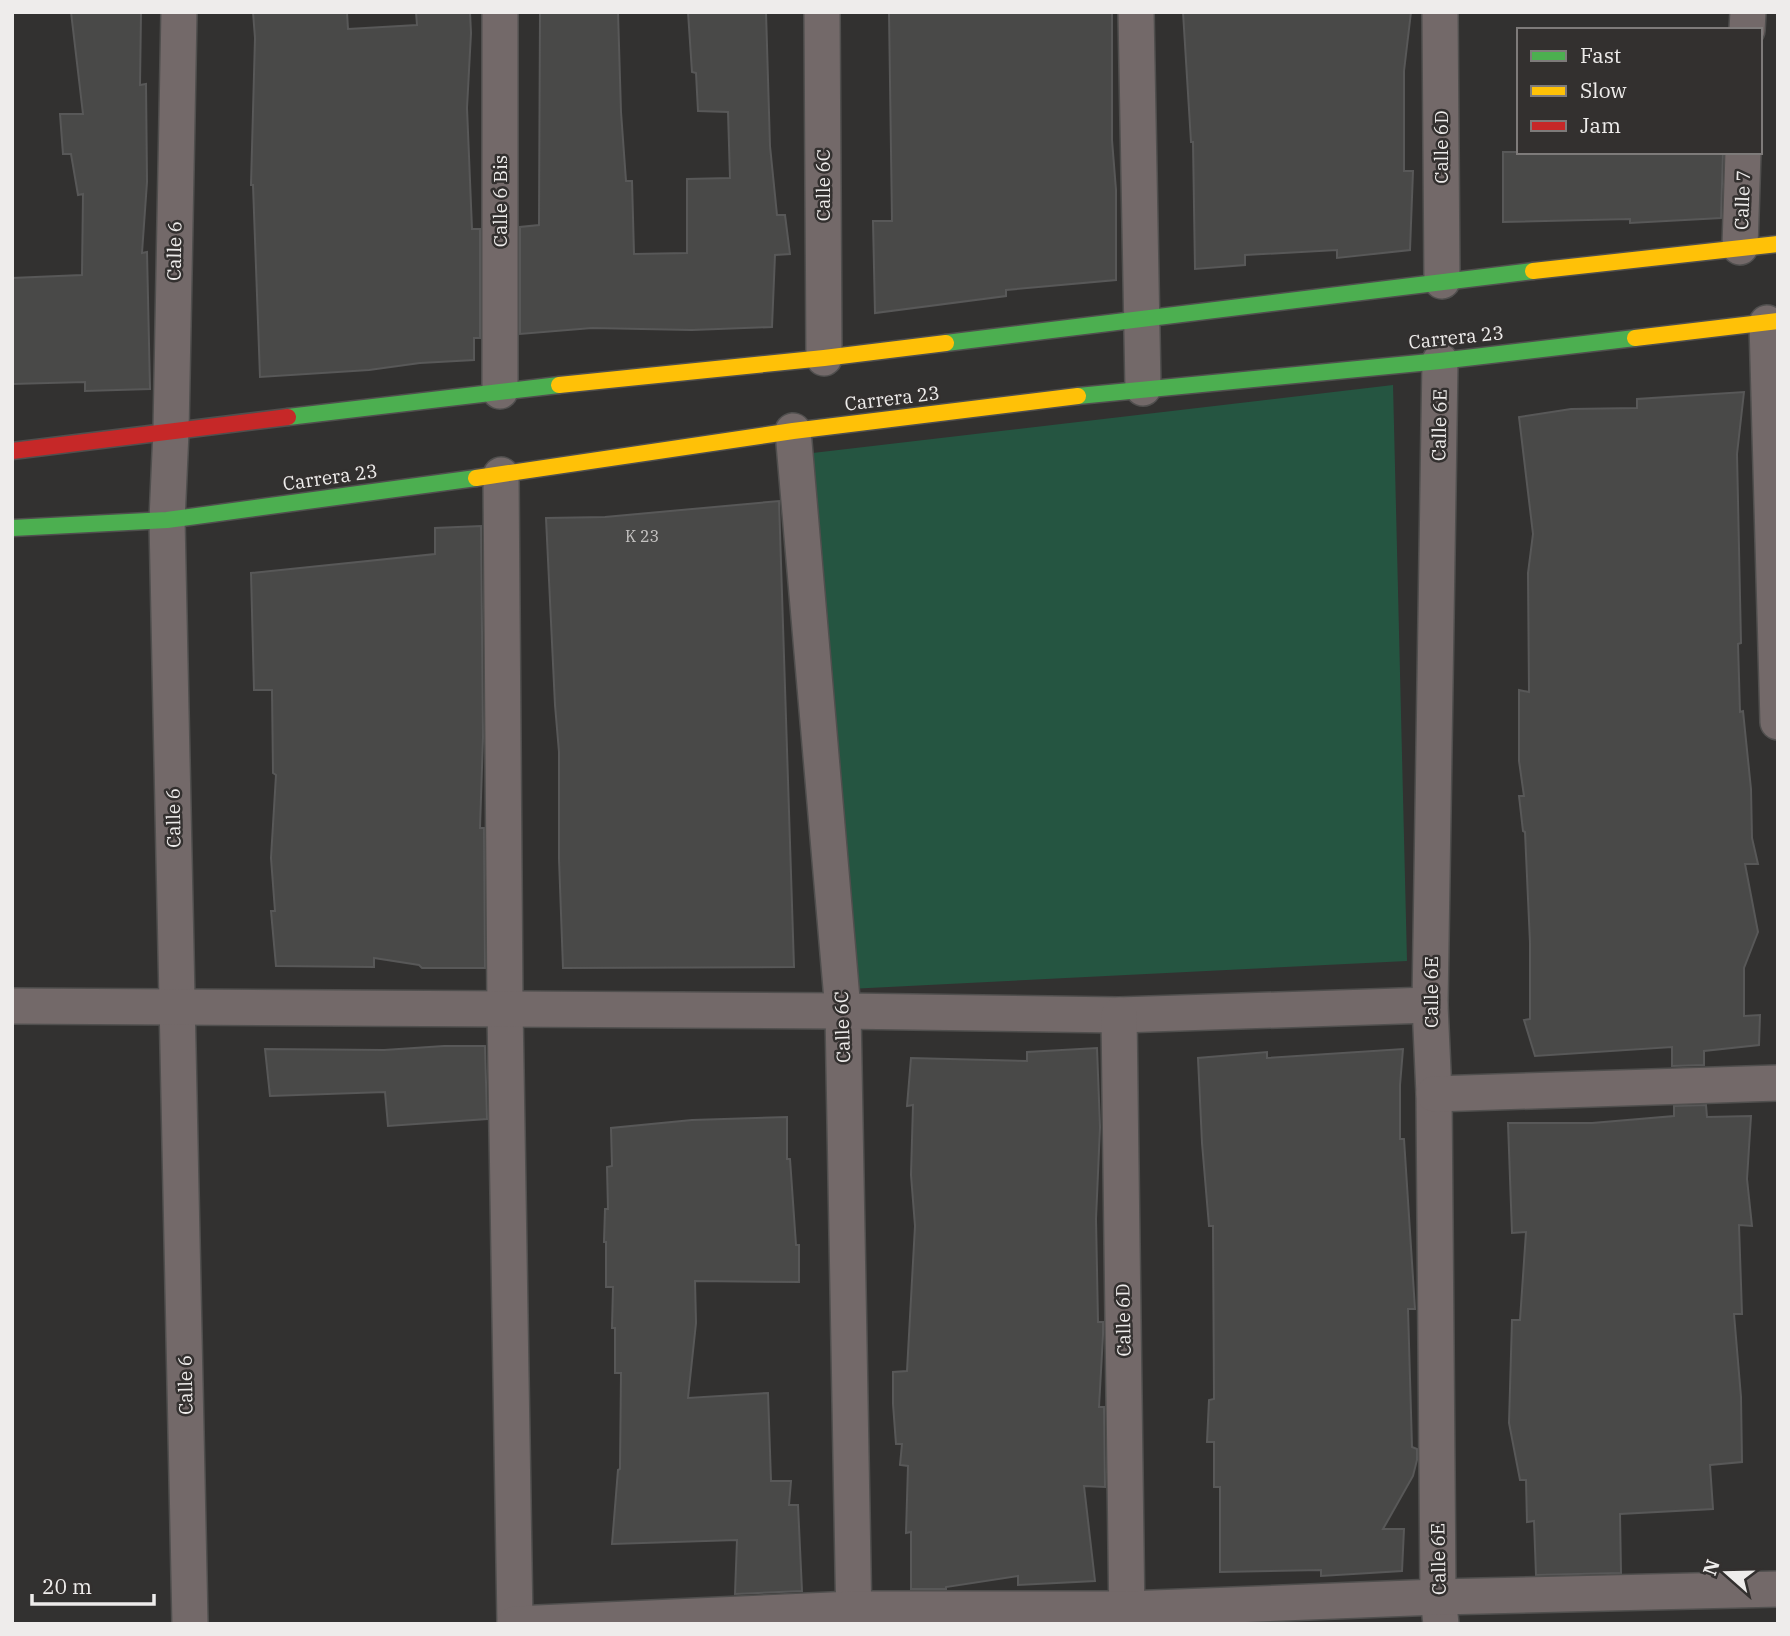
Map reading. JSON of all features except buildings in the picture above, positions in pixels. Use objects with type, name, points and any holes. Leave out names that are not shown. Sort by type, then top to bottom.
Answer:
[{"type":"main road","points":[[12,451],[500,391],[824,358],[1442,281],[1778,244]]},
{"type":"main road","name":"Carrera 23","points":[[12,528],[167,520],[501,475],[793,431],[1143,388],[1440,360],[1772,322]]},
{"type":"street","name":"Calle 6","points":[[179,12],[167,520],[190,1624]]},
{"type":"street","name":"Calle 6 Bis","points":[[500,12],[500,391]]},
{"type":"street","name":"Calle 6C","points":[[822,12],[824,358]]},
{"type":"street","points":[[1136,12],[1143,388]]},
{"type":"street","name":"Calle 6D","points":[[1440,12],[1442,281]]},
{"type":"street","name":"Calle 7","points":[[1740,247],[1743,154]]},
{"type":"street","points":[[1772,322],[1778,722]]},
{"type":"street","name":"Calle 6E","points":[[1440,360],[1430,1005],[1434,1094],[1440,1611]]},
{"type":"street","name":"Calle 6C","points":[[793,431],[843,1011],[854,1616]]},
{"type":"street","points":[[501,475],[505,1008],[515,1624],[854,1616],[1127,1617],[1440,1611],[1778,1589]]},
{"type":"street","points":[[12,1006],[1119,1015],[1430,1005]]},
{"type":"street","name":"Calle 6D","points":[[1119,1015],[1127,1617]]},
{"type":"street","points":[[1434,1094],[1778,1083]]},
{"type":"green space","points":[[1393,385],[1407,961],[829,990],[804,454]]},
{"type":"traffic: fast","points":[[946,343],[1533,271]]},
{"type":"traffic: fast","points":[[1078,396],[1440,361],[1635,338]]},
{"type":"traffic: fast","points":[[288,417],[559,385]]},
{"type":"traffic: fast","points":[[12,528],[167,520],[476,478]]},
{"type":"traffic: slow","points":[[1533,271],[1778,244]]},
{"type":"traffic: slow","points":[[1635,338],[1778,321]]},
{"type":"traffic: slow","points":[[559,385],[946,343]]},
{"type":"traffic: slow","points":[[476,478],[793,431],[1078,396]]},
{"type":"traffic: jam","points":[[12,451],[288,417]]}]
